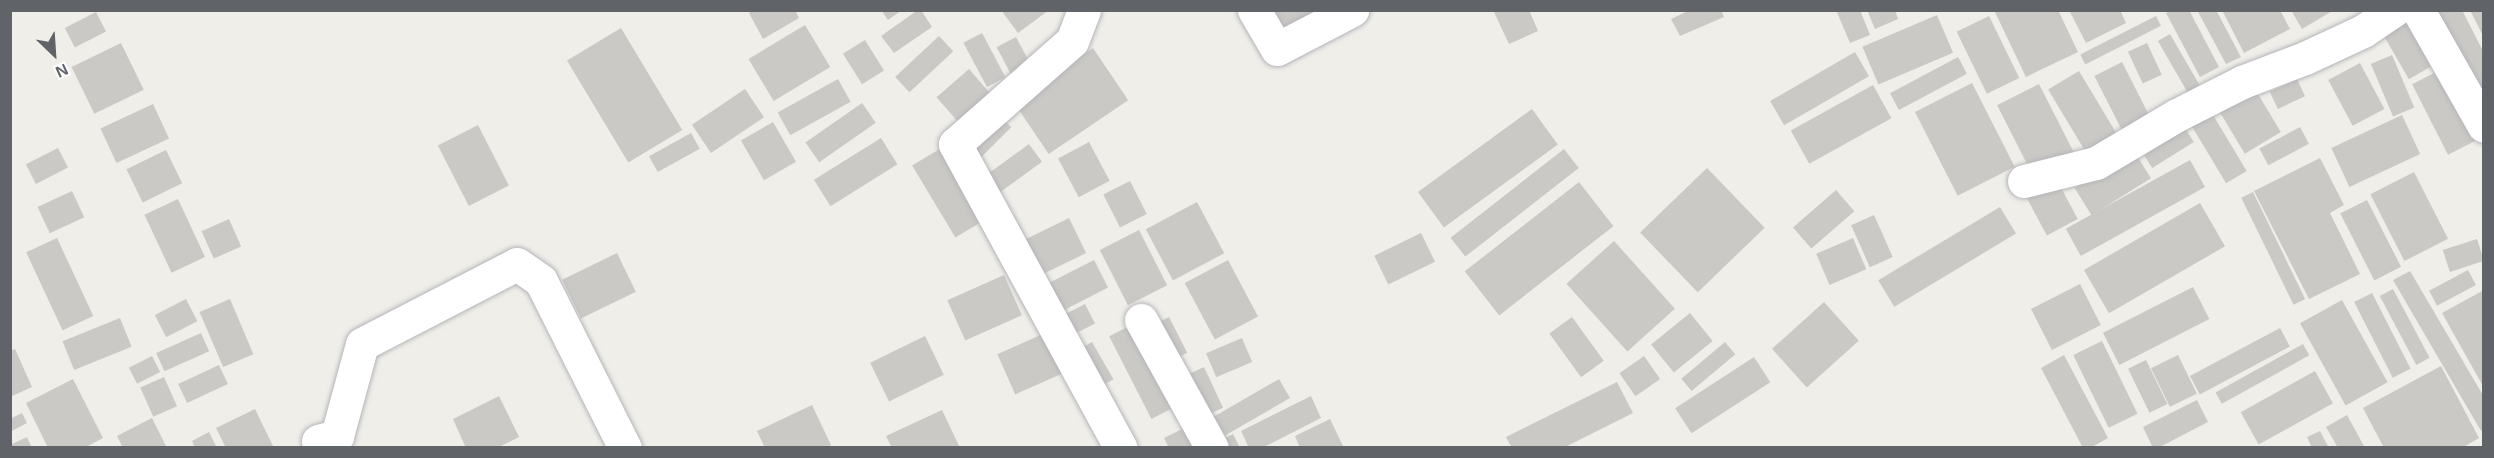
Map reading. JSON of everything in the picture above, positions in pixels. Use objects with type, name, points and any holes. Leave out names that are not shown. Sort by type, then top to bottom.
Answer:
[{"type":"street","points":[[1084,10],[1072,41],[955,144],[1121,447]]},
{"type":"street","points":[[1254,10],[1277,49],[1352,10]]},
{"type":"street","points":[[2024,181],[2096,163],[2177,115],[2242,82],[2305,58],[2363,31],[2394,10]]},
{"type":"street","points":[[2418,10],[2484,126]]},
{"type":"street","points":[[318,441],[337,436],[362,344],[517,264],[541,281],[625,447]]},
{"type":"street","points":[[1141,320],[1212,447]]},
{"type":"building","points":[[753,10],[795,10],[799,18],[763,39],[749,13]]},
{"type":"building","points":[[881,10],[902,10],[888,20]]},
{"type":"building","points":[[921,10],[932,27],[894,53],[881,36]]},
{"type":"building","points":[[1001,10],[1049,10],[1018,33]]},
{"type":"building","points":[[1266,10],[1321,10],[1278,33]]},
{"type":"building","points":[[1493,10],[1529,10],[1538,31],[1509,44]]},
{"type":"building","points":[[1690,10],[1721,10],[1724,17],[1680,36],[1671,19]]},
{"type":"building","points":[[1836,10],[1860,10],[1870,35],[1850,43]]},
{"type":"building","points":[[1867,10],[1895,10],[1898,19],[1875,29]]},
{"type":"building","points":[[1994,10],[2058,10],[2078,52],[2026,77]]},
{"type":"building","points":[[2069,10],[2120,10],[2126,23],[2086,43]]},
{"type":"building","points":[[2171,10],[2189,10],[2219,67],[2200,77],[2166,13]]},
{"type":"building","points":[[2197,10],[2216,10],[2241,57],[2226,64]]},
{"type":"building","points":[[2222,10],[2280,10],[2290,29],[2244,53]]},
{"type":"building","points":[[2291,10],[2334,10],[2302,29]]},
{"type":"building","points":[[2430,10],[2462,10],[2484,53],[2484,94]]},
{"type":"building","points":[[2470,10],[2484,10],[2484,38]]},
{"type":"building","points":[[96,12],[106,32],[75,47],[65,28]]},
{"type":"building","points":[[2414,14],[2441,61],[2409,79],[2382,32]]},
{"type":"building","points":[[1937,15],[1953,53],[1878,84],[1862,47]]},
{"type":"building","points":[[1989,16],[2019,78],[1987,94],[1957,32]]},
{"type":"building","points":[[2156,16],[2161,26],[2085,64],[2080,55]]},
{"type":"building","points":[[805,25],[830,67],[774,101],[748,59]]},
{"type":"building","points":[[621,28],[682,130],[628,162],[567,60]]},
{"type":"building","points":[[982,33],[1005,77],[987,87],[963,43]]},
{"type":"building","points":[[2170,34],[2200,85],[2187,92],[2158,41]]},
{"type":"building","points":[[939,36],[953,51],[909,92],[895,77]]},
{"type":"building","points":[[1016,37],[1030,63],[1011,74],[997,47]]},
{"type":"building","points":[[865,40],[884,71],[862,84],[843,54]]},
{"type":"building","points":[[121,43],[144,90],[94,114],[72,67]]},
{"type":"building","points":[[2147,43],[2162,75],[2143,84],[2128,52]]},
{"type":"building","points":[[1093,48],[1128,100],[1049,154],[1013,102]]},
{"type":"building","points":[[1855,52],[1869,76],[1784,125],[1770,101]]},
{"type":"building","points":[[2392,55],[2414,107],[2393,116],[2371,64]]},
{"type":"building","points":[[1958,57],[1967,74],[1899,110],[1890,93]]},
{"type":"building","points":[[2122,62],[2151,118],[2123,132],[2094,76]]},
{"type":"building","points":[[2360,63],[2384,109],[2353,126],[2328,80]]},
{"type":"building","points":[[2446,67],[2482,137],[2448,155],[2412,84]]},
{"type":"building","points":[[969,69],[990,93],[958,121],[937,97]]},
{"type":"building","points":[[2079,71],[2120,139],[2089,157],[2048,90]]},
{"type":"building","points":[[838,79],[851,102],[790,135],[778,112]]},
{"type":"building","points":[[2297,79],[2305,96],[2278,109],[2270,92]]},
{"type":"building","points":[[1972,83],[2015,167],[1958,196],[1915,112]]},
{"type":"building","points":[[2039,84],[2075,154],[2033,176],[1997,105]]},
{"type":"building","points":[[2252,84],[2281,132],[2245,154],[2216,106]]},
{"type":"building","points":[[1873,85],[1891,118],[1809,164],[1791,131]]},
{"type":"building","points":[[745,89],[764,117],[711,153],[692,125]]},
{"type":"building","points":[[862,103],[876,123],[819,162],[805,143]]},
{"type":"building","points":[[153,104],[169,138],[116,163],[100,129]]},
{"type":"building","points":[[2207,105],[2247,171],[2226,183],[2186,117]]},
{"type":"building","points":[[1532,109],[1558,145],[1444,227],[1418,192]]},
{"type":"building","points":[[997,113],[1011,127],[975,163],[961,149]]},
{"type":"building","points":[[2402,115],[2420,154],[2349,187],[2331,148]]},
{"type":"building","points":[[2180,120],[2194,142],[2152,168],[2138,146]]},
{"type":"building","points":[[773,122],[796,162],[764,180],[741,140]]},
{"type":"building","points":[[478,125],[509,186],[469,206],[438,145]]},
{"type":"building","points":[[2300,127],[2309,144],[2268,165],[2259,149]]},
{"type":"building","points":[[691,133],[700,149],[658,172],[649,156]]},
{"type":"building","points":[[881,138],[897,164],[830,206],[814,180]]},
{"type":"building","points":[[1089,142],[1110,181],[1079,197],[1058,158]]},
{"type":"building","points":[[1029,144],[1042,162],[996,195],[983,178]]},
{"type":"building","points":[[943,147],[986,219],[955,238],[912,166]]},
{"type":"building","points":[[58,148],[68,168],[36,184],[26,164]]},
{"type":"building","points":[[1564,149],[1579,168],[1465,257],[1451,238]]},
{"type":"building","points":[[166,150],[182,183],[143,203],[126,169]]},
{"type":"building","points":[[2134,151],[2151,178],[2092,215],[2075,188]]},
{"type":"building","points":[[2320,158],[2344,205],[2330,213],[2360,274],[2309,299],[2254,191]]},
{"type":"building","points":[[2190,160],[2205,187],[2081,256],[2066,229]]},
{"type":"building","points":[[1707,168],[1765,228],[1698,292],[1640,233]]},
{"type":"building","points":[[2414,172],[2448,239],[2404,261],[2370,194]]},
{"type":"building","points":[[1130,181],[1147,214],[1120,228],[1103,195]]},
{"type":"building","points":[[1579,182],[1613,226],[1499,315],[1465,271]]},
{"type":"building","points":[[2058,182],[2078,219],[2047,236],[2027,198]]},
{"type":"building","points":[[1836,190],[1854,211],[1811,249],[1793,227]]},
{"type":"building","points":[[72,191],[84,217],[50,233],[38,207]]},
{"type":"building","points":[[2253,192],[2305,299],[2293,305],[2241,198]]},
{"type":"building","points":[[178,199],[205,257],[172,273],[144,215]]},
{"type":"building","points":[[2367,200],[2401,267],[2374,280],[2340,214]]},
{"type":"building","points":[[1197,202],[1224,253],[1173,280],[1146,229]]},
{"type":"building","points":[[2200,203],[2225,246],[2109,313],[2084,270]]},
{"type":"building","points":[[2000,207],[2016,234],[1894,307],[1878,280]]},
{"type":"building","points":[[1874,215],[1893,257],[1870,267],[1851,225]]},
{"type":"building","points":[[1069,218],[1086,253],[1038,277],[1020,242]]},
{"type":"building","points":[[229,219],[241,246],[214,259],[202,231]]},
{"type":"building","points":[[1139,230],[1167,285],[1128,305],[1100,250]]},
{"type":"building","points":[[1421,233],[1435,262],[1388,285],[1374,256]]},
{"type":"building","points":[[57,238],[93,316],[63,330],[26,252]]},
{"type":"building","points":[[1853,238],[1866,269],[1829,285],[1816,254]]},
{"type":"building","points":[[2477,239],[2484,261],[2450,272],[2443,250]]},
{"type":"building","points":[[1614,241],[1675,309],[1627,351],[1566,284]]},
{"type":"building","points":[[617,253],[636,292],[581,318],[562,280]]},
{"type":"building","points":[[1094,260],[1108,288],[1060,312],[1046,285]]},
{"type":"building","points":[[1228,260],[1258,317],[1215,340],[1185,283]]},
{"type":"building","points":[[2468,270],[2476,285],[2437,306],[2429,291]]},
{"type":"building","points":[[2410,271],[2484,397],[2484,430],[2481,431],[2393,280]]},
{"type":"building","points":[[1004,275],[1022,315],[965,340],[947,300]]},
{"type":"building","points":[[2080,284],[2101,325],[2052,350],[2031,309]]},
{"type":"building","points":[[2193,287],[2209,319],[2119,365],[2103,333]]},
{"type":"building","points":[[2393,289],[2430,358],[2416,365],[2380,296]]},
{"type":"building","points":[[2484,290],[2484,388],[2442,313]]},
{"type":"building","points":[[2372,293],[2411,369],[2393,378],[2354,302]]},
{"type":"building","points":[[186,299],[197,321],[166,337],[155,315]]},
{"type":"building","points":[[230,299],[253,354],[223,367],[200,312]]},
{"type":"building","points":[[2342,300],[2388,382],[2346,405],[2300,323]]},
{"type":"building","points":[[1824,302],[1859,341],[1807,387],[1772,349]]},
{"type":"building","points":[[1085,304],[1095,324],[1069,337],[1059,317]]},
{"type":"building","points":[[1690,313],[1713,341],[1674,372],[1651,344]]},
{"type":"building","points":[[1169,317],[1187,353],[1169,362],[1151,326]]},
{"type":"building","points":[[1572,317],[1604,361],[1581,377],[1549,333]]},
{"type":"building","points":[[120,318],[132,347],[74,370],[63,341]]},
{"type":"building","points":[[1135,323],[1177,406],[1151,419],[1109,336]]},
{"type":"building","points":[[2280,328],[2290,347],[2200,394],[2190,376]]},
{"type":"building","points":[[1054,329],[1072,369],[1015,394],[997,354]]},
{"type":"building","points":[[201,333],[209,351],[164,371],[156,353]]},
{"type":"building","points":[[925,336],[944,375],[889,401],[870,363]]},
{"type":"building","points":[[1242,338],[1252,362],[1216,377],[1206,353]]},
{"type":"building","points":[[2102,341],[2138,414],[2109,428],[2073,355]]},
{"type":"building","points":[[1092,342],[1114,379],[1095,390],[1074,353]]},
{"type":"building","points":[[1725,342],[1735,354],[1692,391],[1681,379]]},
{"type":"building","points":[[2303,344],[2309,355],[2222,404],[2216,392]]},
{"type":"building","points":[[15,349],[32,387],[10,397],[10,351]]},
{"type":"building","points":[[2064,355],[2108,438],[2090,448],[2083,448],[2041,368]]},
{"type":"building","points":[[2178,355],[2197,394],[2170,407],[2151,368]]},
{"type":"building","points":[[152,356],[160,372],[137,384],[129,368]]},
{"type":"building","points":[[1644,356],[1660,379],[1635,396],[1619,373]]},
{"type":"building","points":[[1754,357],[1770,382],[1692,433],[1675,408]]},
{"type":"building","points":[[2146,360],[2167,404],[2150,413],[2128,369]]},
{"type":"building","points":[[219,365],[228,384],[187,403],[178,384]]},
{"type":"building","points":[[2441,366],[2479,438],[2462,448],[2384,448],[2363,408]]},
{"type":"building","points":[[1204,367],[1223,408],[1196,420],[1177,380]]},
{"type":"building","points":[[2315,371],[2333,403],[2259,445],[2241,412]]},
{"type":"building","points":[[164,377],[177,406],[153,417],[140,388]]},
{"type":"building","points":[[73,379],[103,438],[84,448],[48,448],[26,403]]},
{"type":"building","points":[[1279,379],[1290,398],[1225,436],[1214,416]]},
{"type":"building","points":[[1617,382],[1633,413],[1563,448],[1512,448],[1506,437]]},
{"type":"building","points":[[499,396],[519,437],[497,448],[466,448],[453,419]]},
{"type":"building","points":[[1311,396],[1321,418],[1262,448],[1249,448],[1241,431]]},
{"type":"building","points":[[2197,400],[2208,422],[2158,448],[2153,448],[2143,427]]},
{"type":"building","points":[[812,405],[831,445],[825,448],[765,448],[757,431]]},
{"type":"building","points":[[255,409],[274,448],[226,448],[216,428]]},
{"type":"building","points":[[942,410],[960,448],[892,448],[886,436]]},
{"type":"building","points":[[22,413],[27,423],[10,432],[10,419]]},
{"type":"building","points":[[2347,415],[2365,448],[2338,448],[2326,427]]},
{"type":"building","points":[[152,418],[166,446],[123,448],[117,436]]},
{"type":"building","points":[[1330,419],[1344,448],[1300,448],[1295,436]]},
{"type":"building","points":[[1192,424],[1204,448],[1169,448],[1164,438]]},
{"type":"building","points":[[2320,431],[2329,448],[2312,448],[2307,437]]},
{"type":"building","points":[[209,432],[217,448],[195,448],[192,441]]},
{"type":"building","points":[[1233,434],[1240,448],[1217,448],[1215,443]]},
{"type":"building","points":[[27,437],[32,448],[10,448],[10,445]]}]
